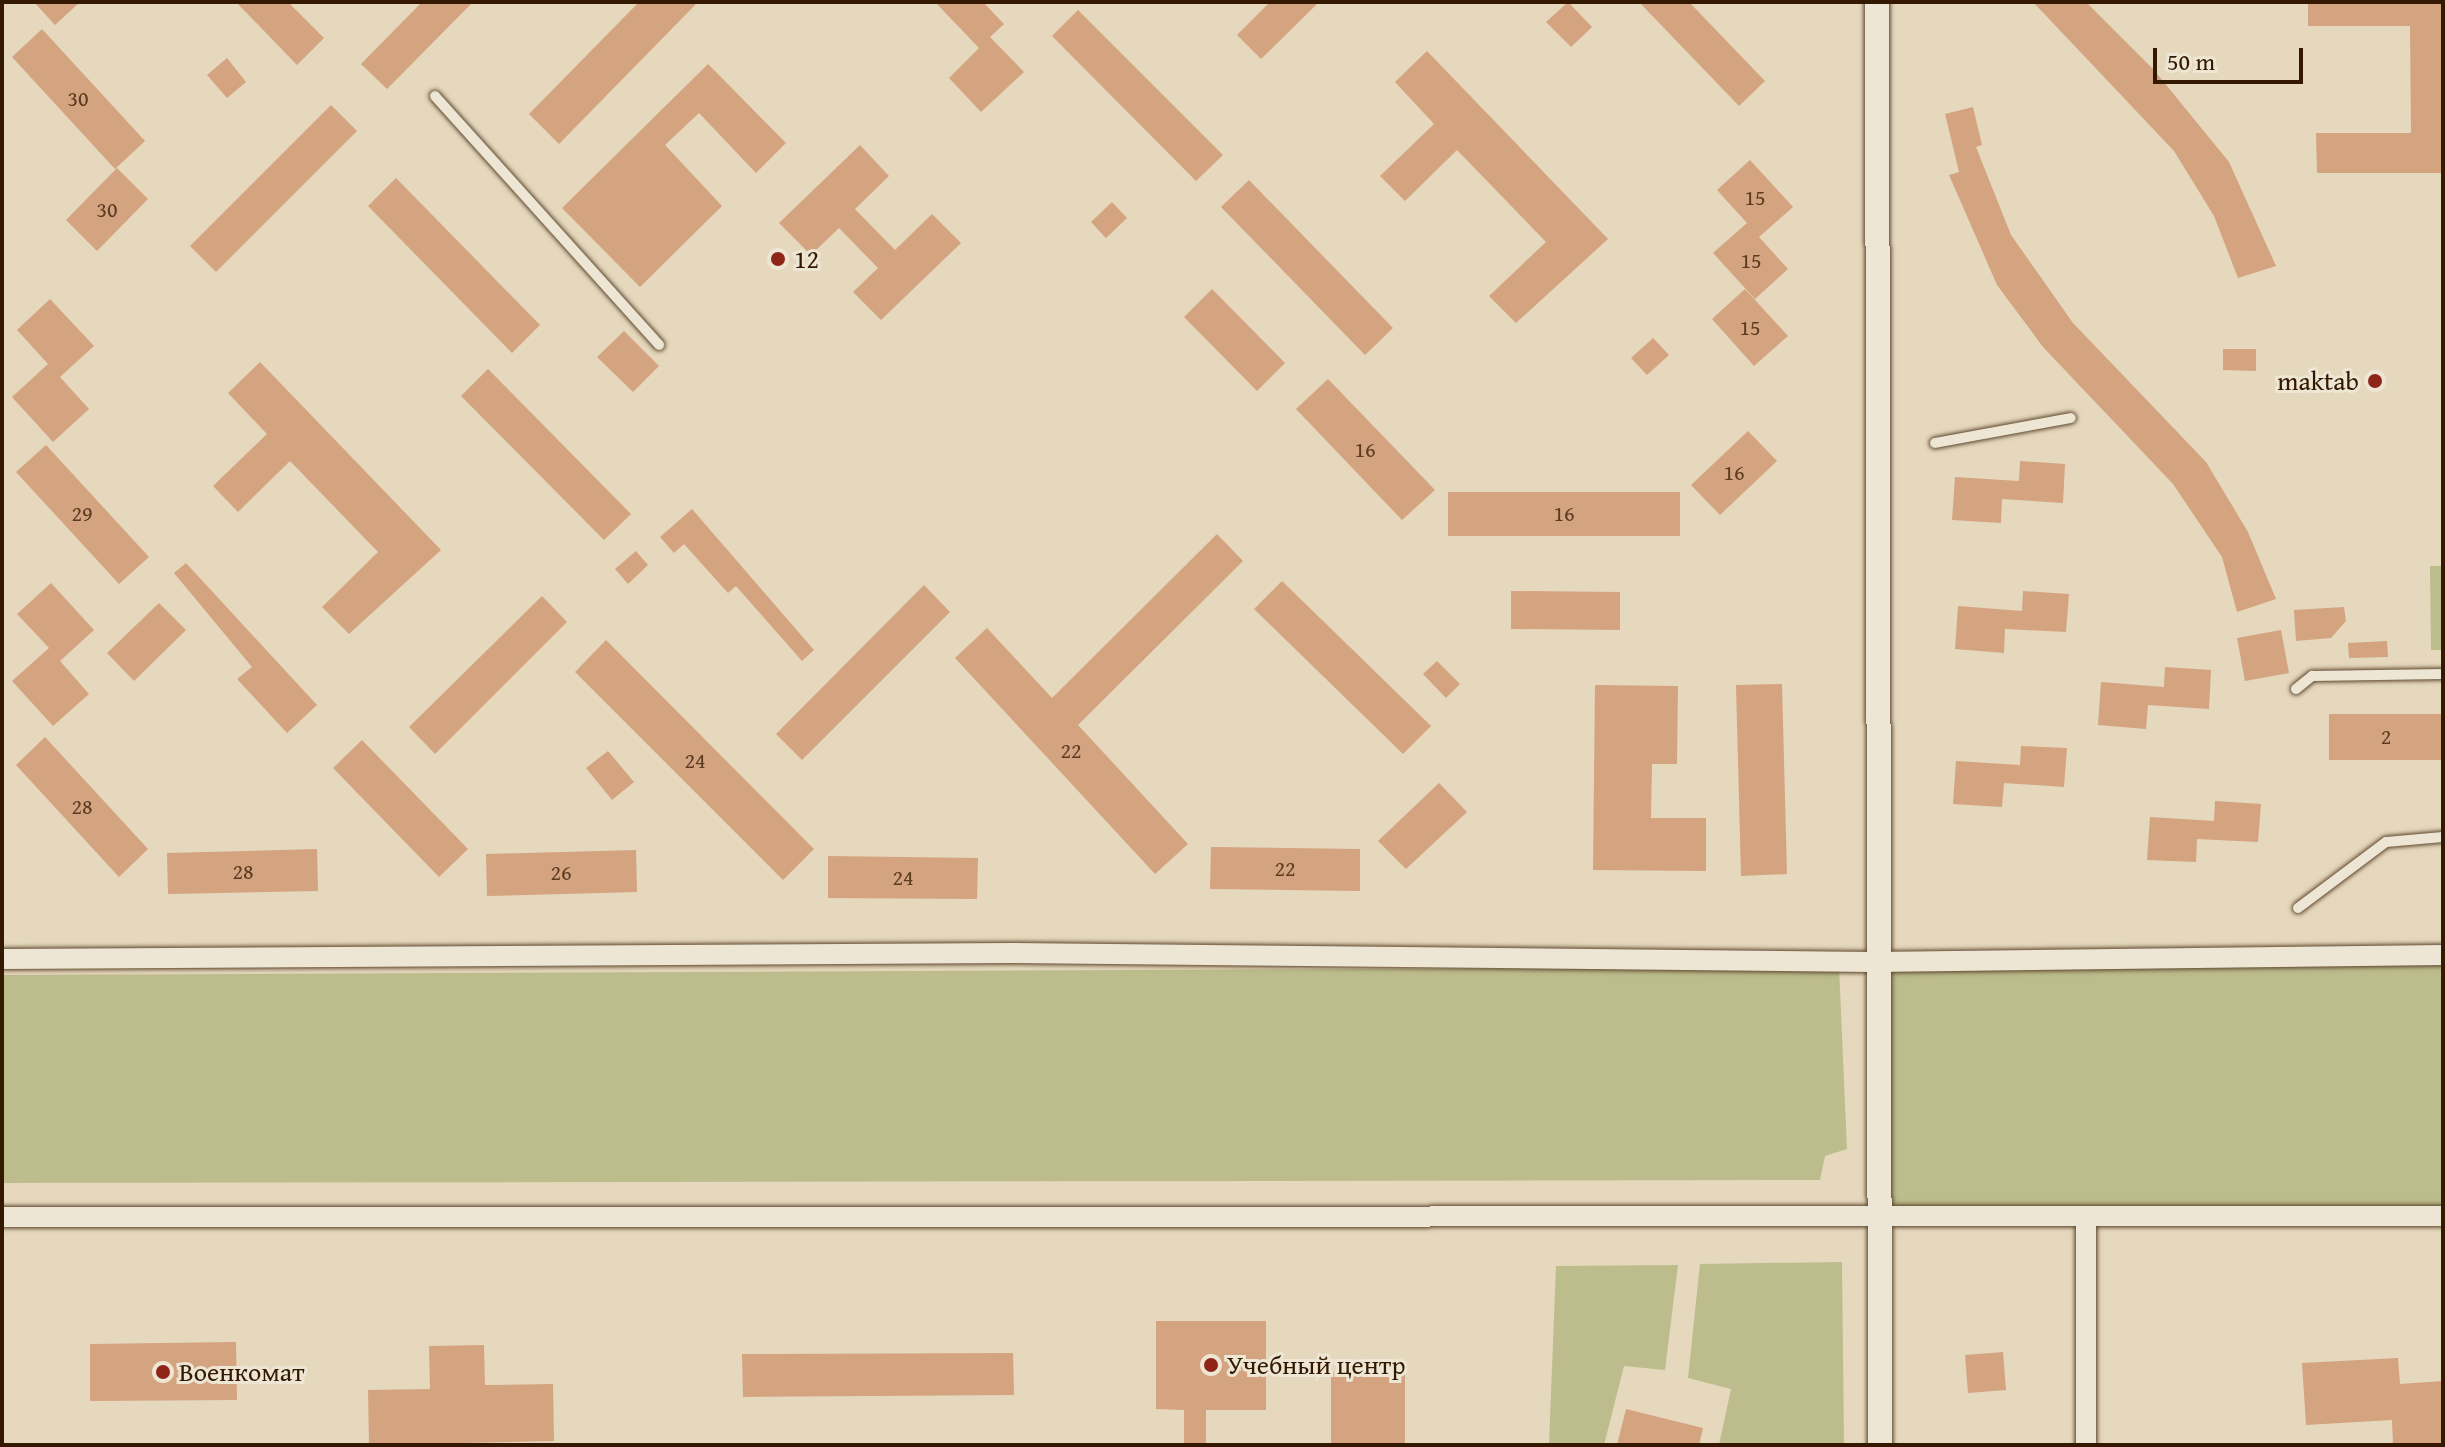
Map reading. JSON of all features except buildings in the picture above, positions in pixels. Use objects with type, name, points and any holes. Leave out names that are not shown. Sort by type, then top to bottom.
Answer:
[{"type":"street","points":[[1877,2],[1874,962],[1880,1445]]},
{"type":"street","points":[[2,959],[1013,953],[1874,962],[2443,955]]},
{"type":"street","points":[[2,1217],[2443,1216]]},
{"type":"street","points":[[2086,1217],[2086,1445]]},
{"type":"lane","points":[[435,96],[659,345]]},
{"type":"lane","points":[[1935,443],[2071,418]]},
{"type":"lane","points":[[2296,689],[2312,676],[2443,674]]},
{"type":"lane","points":[[2298,908],[2386,842],[2443,837]]},
{"type":"green space","points":[[2430,566],[2443,566],[2443,650],[2431,650]]},
{"type":"green space","points":[[2443,955],[2443,1216],[1878,1214],[1874,962]]},
{"type":"green space","points":[[1839,967],[1847,1149],[1825,1156],[1820,1180],[2,1183],[2,975]]},
{"type":"green space","points":[[1842,1262],[1844,1445],[1719,1445],[1731,1389],[1688,1378],[1700,1264]]},
{"type":"green space","points":[[1678,1265],[1665,1370],[1624,1366],[1604,1445],[1549,1445],[1556,1266]]},
{"type":"place","name":"12","points":[[778,259]]},
{"type":"place","name":"maktab","points":[[2375,381]]},
{"type":"place","name":"Учебный центр","points":[[1211,1365]]},
{"type":"place","name":"Военкомат","points":[[163,1372]]}]
